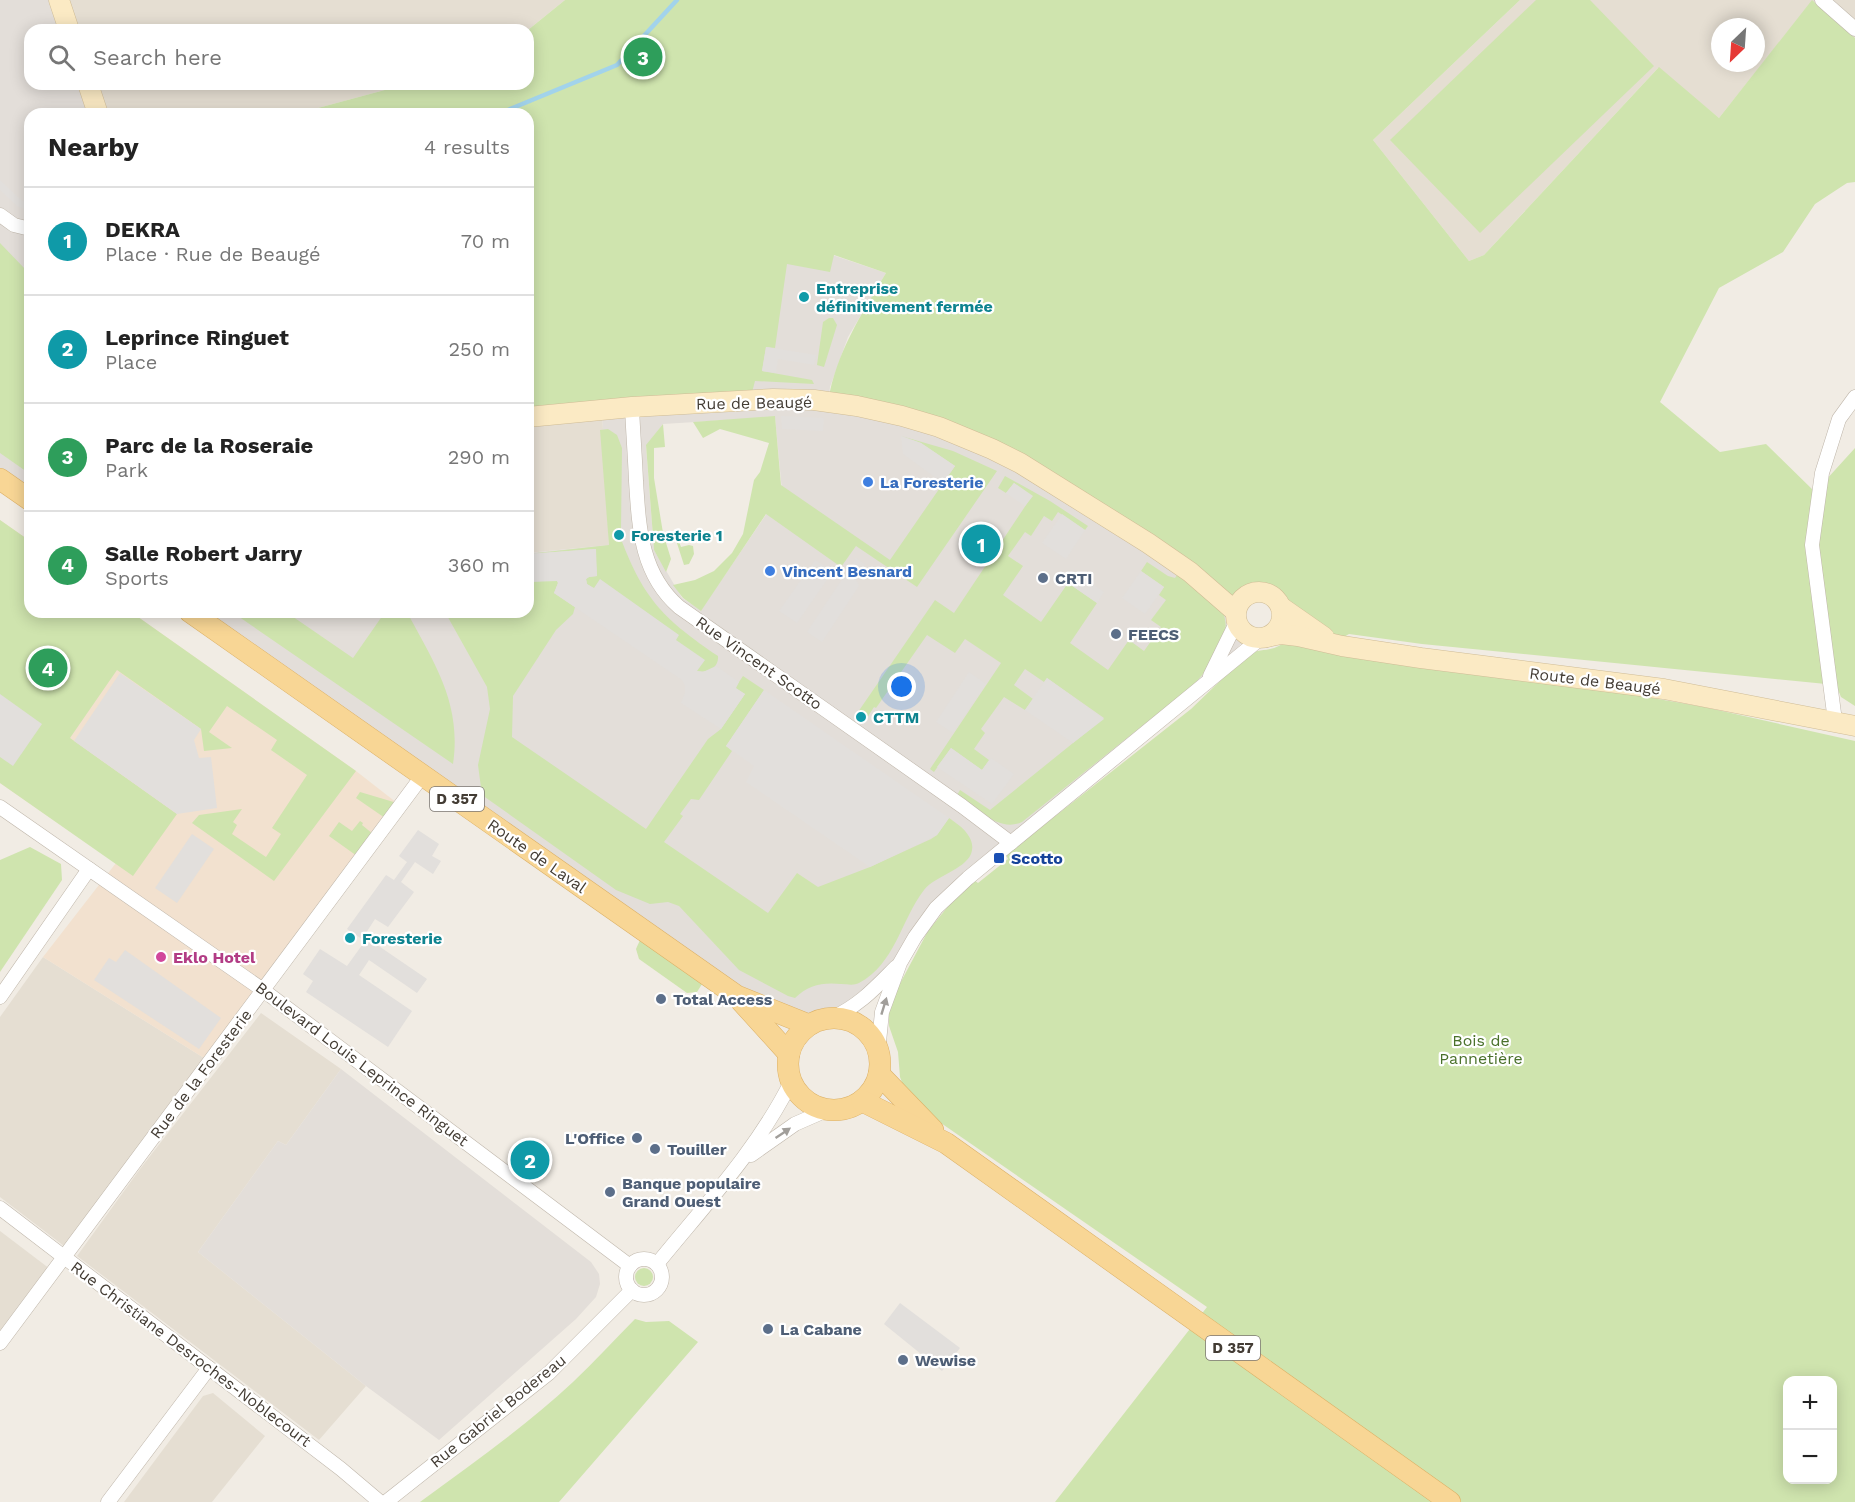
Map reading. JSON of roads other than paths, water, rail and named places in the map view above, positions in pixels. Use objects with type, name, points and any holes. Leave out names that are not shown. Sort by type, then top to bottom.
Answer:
[{"type":"main road","points":[[0,479],[24,496]]},
{"type":"main road","name":"Route de Laval","points":[[199,618],[737,996],[789,1054]]},
{"type":"main road","name":"Route de Laval","points":[[737,996],[809,1025]]},
{"type":"main road","points":[[832,1018],[847,1020],[861,1027],[872,1038],[878,1052],[879,1074],[876,1084],[862,1101],[840,1110],[827,1110],[806,1101],[797,1093],[788,1071],[789,1054],[795,1038],[809,1025],[832,1018]]},
{"type":"main road","name":"D 357","points":[[879,1074],[946,1143]]},
{"type":"main road","name":"D 357","points":[[862,1101],[946,1143],[1450,1502]]},
{"type":"street","points":[[59,0],[67,24]]},
{"type":"street","points":[[1822,0],[1855,30]]},
{"type":"street","points":[[90,90],[96,108]]},
{"type":"street","points":[[0,215],[14,225],[24,228]]},
{"type":"street","points":[[1835,721],[1812,546],[1822,472],[1839,419],[1855,397]]},
{"type":"street","name":"Rue de Beaugé","points":[[534,416],[632,407],[773,399],[814,400],[896,414],[939,427],[993,448],[1020,463],[1149,543],[1190,572],[1236,616],[1242,630],[1247,634],[1264,637]]},
{"type":"street","name":"Rue Vincent Scotto","points":[[632,407],[641,541],[648,564],[669,598],[1011,843]]},
{"type":"street","name":"Rue de Beaugé","points":[[1190,572],[1223,586],[1253,592],[1267,592],[1281,607]]},
{"type":"street","points":[[1205,685],[1241,600],[1253,592]]},
{"type":"street","points":[[832,1018],[863,1001],[900,963],[936,908],[968,878],[1279,626],[1281,607]]},
{"type":"street","name":"Route de Beaugé","points":[[1281,607],[1334,644]]},
{"type":"street","name":"Route de Beaugé","points":[[1264,637],[1281,634],[1298,636],[1421,658],[1664,689],[1855,726]]},
{"type":"street","name":"Rue de la Foresterie","points":[[0,1343],[423,775]]},
{"type":"street","name":"Boulevard Louis Leprince Ringuet","points":[[0,807],[263,990],[630,1266]]},
{"type":"street","points":[[0,997],[89,870]]},
{"type":"street","points":[[878,1052],[882,1012],[900,963]]},
{"type":"street","points":[[657,1264],[741,1161],[778,1109],[791,1082]]},
{"type":"street","points":[[741,1161],[795,1124],[827,1110]]},
{"type":"street","name":"Rue Christiane Desroches-Noblecourt","points":[[0,1208],[341,1469],[380,1502]]},
{"type":"street","points":[[643,1259],[657,1264],[662,1278],[658,1289],[643,1295],[632,1290],[626,1276],[630,1266],[643,1259]]},
{"type":"street","name":"Rue Gabriel Bodereau","points":[[386,1502],[549,1373],[632,1290]]},
{"type":"street","points":[[108,1502],[209,1368]]},
{"type":"waterway","points":[[513,108],[617,65],[677,0]]},
{"type":"place","name":"Parc de la Roseraie","points":[[643,57]]},
{"type":"place","name":"Entreprise définitivement fermée","points":[[804,297]]},
{"type":"place","name":"La Foresterie","points":[[868,482]]},
{"type":"place","name":"Foresterie 1","points":[[619,535]]},
{"type":"place","name":"DEKRA","points":[[981,544]]},
{"type":"place","name":"Vincent Besnard","points":[[770,571]]},
{"type":"place","name":"CRTI","points":[[1043,578]]},
{"type":"place","name":"FEECS","points":[[1116,634]]},
{"type":"place","name":"Salle Robert Jarry","points":[[48,668]]},
{"type":"place","name":"CTTM","points":[[861,717]]},
{"type":"place","name":"Scotto","points":[[999,858]]},
{"type":"place","name":"Foresterie","points":[[350,938]]},
{"type":"place","name":"Eklo Hotel","points":[[161,957]]},
{"type":"place","name":"Total Access","points":[[661,999]]},
{"type":"place","name":"L'Office","points":[[637,1138]]},
{"type":"place","name":"Touiller","points":[[655,1149]]},
{"type":"place","name":"Leprince Ringuet","points":[[530,1160]]},
{"type":"place","name":"Banque populaire Grand Ouest","points":[[610,1192]]},
{"type":"place","name":"La Cabane","points":[[768,1329]]},
{"type":"place","name":"Wewise","points":[[903,1360]]},
{"type":"park label","name":"Bois de Pannetière","points":[[1481,1049]]}]
